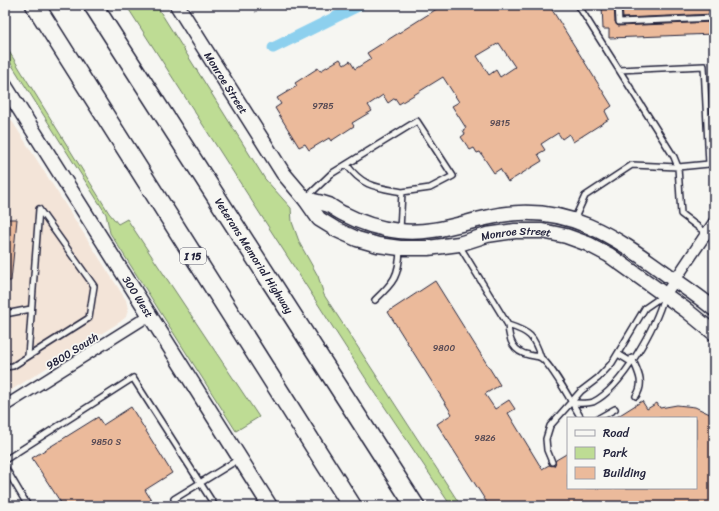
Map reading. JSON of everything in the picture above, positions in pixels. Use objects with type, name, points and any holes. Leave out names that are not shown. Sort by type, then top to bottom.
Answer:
[{"type":"highway","name":"I 15","points":[[35,5],[352,506]]},
{"type":"highway","name":"Veterans Memorial Highway","points":[[93,5],[414,506]]},
{"type":"street","name":"Monroe Street","points":[[176,5],[283,173],[306,198],[319,219],[337,230],[378,245],[400,248],[428,248],[458,244],[487,235],[515,230],[542,231],[566,236],[588,244],[609,255],[665,295],[714,333]]},
{"type":"street","name":"300 West","points":[[5,86],[270,506]]},
{"type":"street","name":"Monroe Street","points":[[306,198],[329,205],[362,222],[380,228],[400,231],[440,230],[480,219],[521,213],[557,216],[574,220],[608,234],[714,309]]},
{"type":"street","points":[[665,295],[714,222]]},
{"type":"street","name":"9800 South","points":[[5,406],[150,315]]},
{"type":"lane","points":[[578,5],[674,157],[678,167],[681,214],[706,233]]},
{"type":"lane","points":[[618,5],[619,22],[714,18]]},
{"type":"lane","points":[[574,220],[585,196],[632,165],[678,167],[709,164],[704,66],[619,70]]},
{"type":"lane","points":[[306,198],[326,179],[347,164],[417,121],[453,176],[430,188],[402,192],[372,186],[362,182],[347,164]]},
{"type":"lane","points":[[400,231],[402,192]]},
{"type":"lane","points":[[5,368],[13,366],[89,318],[94,286],[39,208],[28,356]]},
{"type":"lane","points":[[458,244],[508,326],[509,337],[518,352],[541,358]]},
{"type":"lane","points":[[375,300],[392,284],[399,266],[400,248]]},
{"type":"lane","points":[[552,462],[547,450],[547,432],[581,390],[598,378],[618,354],[644,308],[665,295]]},
{"type":"lane","points":[[571,403],[591,403],[602,396],[625,372],[659,313],[665,295]]},
{"type":"lane","points":[[5,314],[31,309]]},
{"type":"lane","points":[[508,326],[529,334],[537,344],[541,358],[562,387],[580,417]]},
{"type":"lane","points":[[618,354],[632,360],[641,378],[641,385],[636,396]]},
{"type":"lane","points":[[5,460],[133,378],[215,506]]},
{"type":"lane","points":[[601,417],[616,409]]},
{"type":"lane","points":[[178,506],[174,499],[240,458]]},
{"type":"lane","points":[[5,467],[28,506]]},
{"type":"path","points":[[251,5],[256,12]]},
{"type":"shaded area","points":[[5,110],[126,300],[128,309],[126,317],[120,322],[5,394]]},
{"type":"green space","points":[[126,5],[156,5],[265,179],[291,208],[292,222],[300,244],[318,276],[324,295],[461,506],[451,506],[368,382]]},
{"type":"green space","points":[[5,45],[109,213],[118,224],[127,219],[259,417],[236,431],[110,233],[106,214],[5,54]]},
{"type":"building","points":[[443,5],[549,5],[612,106],[605,111],[609,119],[573,142],[569,134],[562,139],[558,133],[541,144],[545,150],[538,154],[542,161],[508,182],[500,169],[494,173],[480,152],[477,153],[474,148],[470,150],[461,137],[465,134],[463,130],[466,128],[452,106],[459,102],[443,77],[399,104],[395,98],[388,103],[383,95],[368,105],[372,111],[352,123],[354,126],[331,141],[329,138],[309,150],[305,144],[299,147],[275,108],[281,104],[277,98],[297,86],[295,83],[318,68],[320,71],[340,59],[344,65],[350,61],[355,69],[371,59],[367,53]],"holes":[[[499,43],[515,67],[500,77],[496,70],[489,75],[477,56]]]},
{"type":"building","points":[[602,5],[614,5],[615,22],[618,26],[714,22],[714,34],[609,38],[609,29],[603,29]]},
{"type":"building","points":[[622,5],[714,5],[714,14],[623,18]]},
{"type":"building","points":[[5,219],[17,219],[11,281],[5,281]]},
{"type":"building","points":[[435,281],[500,385],[485,394],[495,409],[509,400],[515,409],[508,413],[542,469],[549,465],[554,466],[556,460],[567,454],[567,489],[697,489],[697,417],[617,417],[642,401],[647,409],[657,403],[660,408],[677,405],[695,407],[714,416],[714,506],[489,506],[437,424],[452,414],[388,312]]},
{"type":"building","points":[[131,407],[172,473],[145,490],[155,506],[63,506],[32,458],[98,417],[103,425]]},
{"type":"waterway","points":[[273,48],[360,5]]}]
